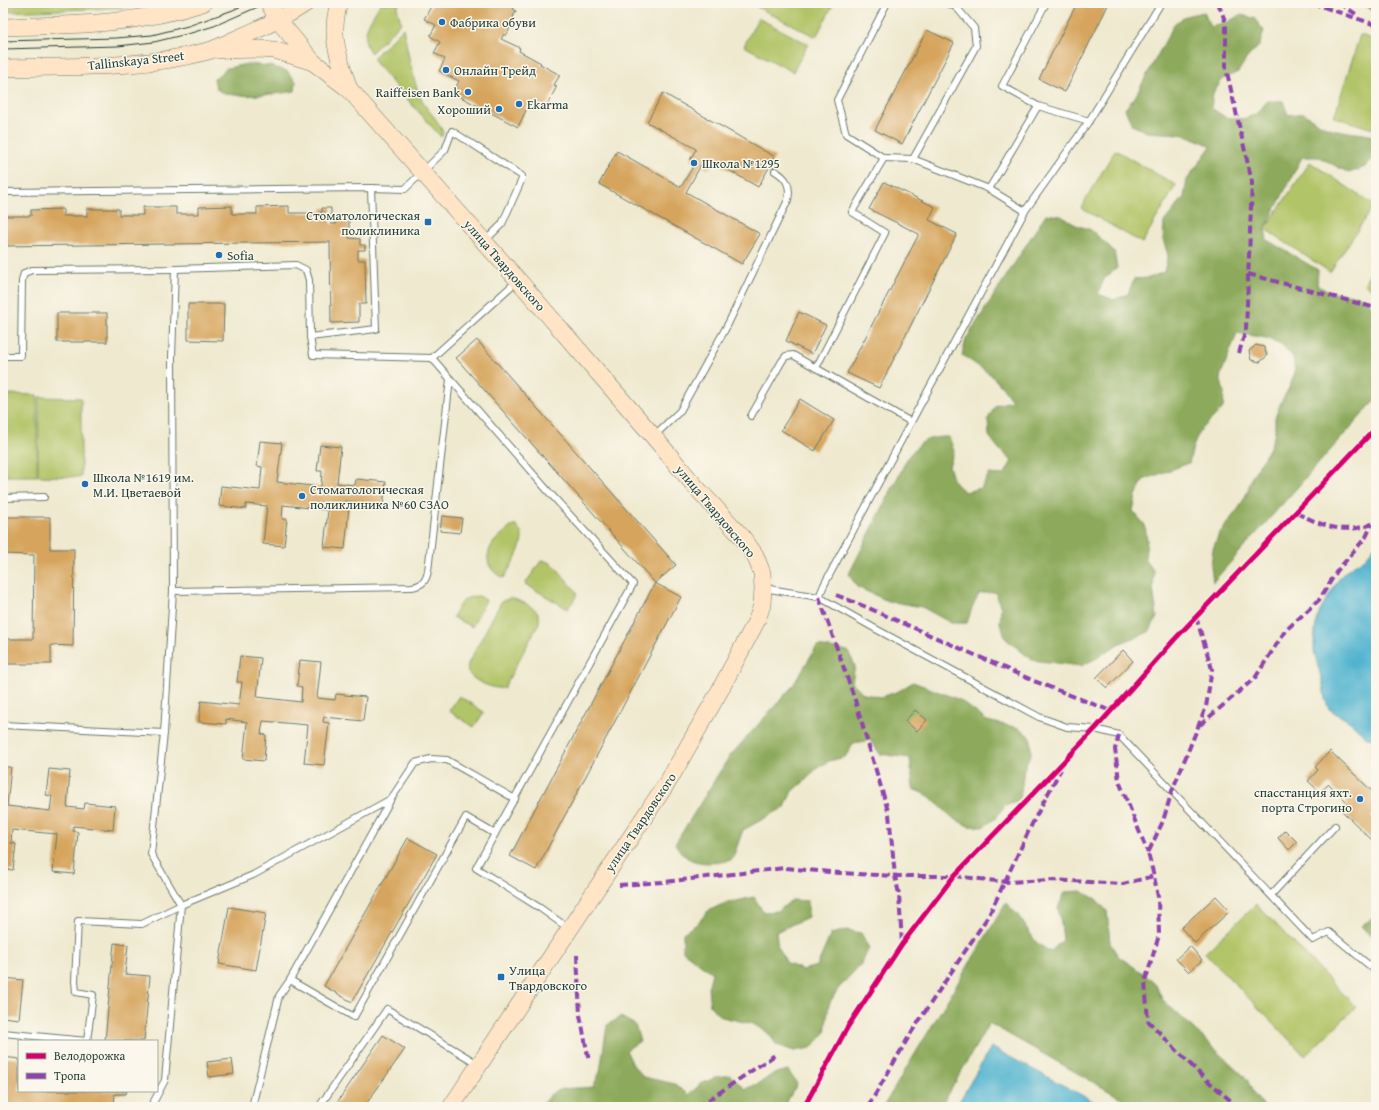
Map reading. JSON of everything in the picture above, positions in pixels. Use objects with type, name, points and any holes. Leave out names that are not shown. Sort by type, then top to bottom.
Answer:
[{"type":"main road","points":[[3,26],[112,23],[148,18],[203,3]]},
{"type":"main road","name":"улица Твардовского","points":[[269,3],[278,20],[313,62],[349,89],[654,436],[695,486],[742,537],[752,549],[761,568],[763,588],[762,605],[754,628],[688,749],[669,780],[451,1107]]},
{"type":"main road","name":"Tallinskaya Street","points":[[3,68],[113,64],[168,59],[209,50],[278,20],[306,3]]},
{"type":"main road","points":[[338,3],[335,18],[334,39],[349,89]]},
{"type":"main road","points":[[209,50],[268,49],[283,52],[313,62]]},
{"type":"lane","points":[[887,3],[837,100],[846,134],[884,158],[913,159],[989,189],[1025,211]]},
{"type":"lane","points":[[913,159],[976,46],[974,28],[958,5],[948,3]]},
{"type":"lane","points":[[1046,3],[1002,86],[1038,106],[1089,121]]},
{"type":"lane","points":[[819,597],[824,585],[1025,211],[1089,121],[1161,3]]},
{"type":"lane","points":[[989,189],[1038,106]]},
{"type":"lane","points":[[3,192],[371,188],[405,189],[445,150],[452,131],[522,176],[502,224],[484,242]]},
{"type":"lane","points":[[816,368],[885,232],[852,212],[884,158]]},
{"type":"lane","points":[[654,436],[680,411],[728,324],[788,200],[790,194],[789,186],[783,176],[775,171]]},
{"type":"lane","points":[[310,337],[376,329],[371,188]]},
{"type":"lane","points":[[3,356],[21,356],[22,280],[24,273],[32,270],[175,269],[296,265],[306,270],[309,280],[310,337],[313,355],[432,358],[518,280]]},
{"type":"lane","points":[[149,1107],[152,1105],[165,1080],[181,905],[150,854],[164,733],[173,591],[172,358],[175,269]]},
{"type":"lane","points":[[751,416],[782,361],[786,356],[793,355],[911,422]]},
{"type":"lane","points":[[432,358],[548,491],[633,584],[476,868],[540,908],[569,929]]},
{"type":"lane","points":[[173,591],[412,587],[421,585],[426,579],[428,571],[450,379]]},
{"type":"lane","points":[[3,498],[44,497]]},
{"type":"lane","points":[[763,588],[819,597],[1039,717],[1067,727],[1095,729],[1119,735],[1313,940],[1329,932],[1376,971]]},
{"type":"lane","points":[[3,725],[164,733]]},
{"type":"lane","points":[[252,1107],[279,996],[290,980],[391,799],[415,763],[431,759],[447,760],[515,799]]},
{"type":"lane","points":[[87,1040],[92,996],[76,992],[75,981],[78,921],[142,924],[181,905],[253,875],[391,799]]},
{"type":"lane","points":[[290,980],[354,1017],[466,817],[495,834]]},
{"type":"lane","points":[[1271,895],[1335,826]]},
{"type":"lane","points":[[319,1107],[387,1009],[480,1064]]},
{"type":"lane","points":[[3,1033],[76,1040]]},
{"type":"green space","points":[[3,3],[147,3],[122,8],[3,12]]},
{"type":"green space","points":[[381,3],[400,3],[397,8],[401,23],[371,53],[365,40],[367,27]]},
{"type":"green space","points":[[759,3],[834,3],[816,37],[757,7]]},
{"type":"green space","points":[[1204,12],[1210,27],[1226,23],[1240,15],[1254,18],[1264,31],[1259,46],[1247,58],[1238,72],[1223,79],[1213,93],[1211,108],[1225,117],[1243,119],[1257,114],[1267,101],[1283,101],[1288,115],[1304,113],[1328,128],[1376,137],[1376,155],[1365,167],[1349,173],[1319,157],[1302,157],[1265,229],[1267,240],[1318,270],[1317,285],[1330,293],[1347,294],[1364,298],[1376,311],[1376,399],[1213,582],[1211,566],[1213,549],[1219,534],[1239,508],[1247,493],[1252,477],[1269,449],[1275,434],[1275,418],[1295,373],[1293,357],[1281,344],[1266,338],[1237,333],[1220,377],[1224,392],[1223,408],[1199,432],[1189,463],[1143,480],[1136,496],[1133,511],[1145,525],[1147,540],[1145,558],[1154,572],[1153,588],[1157,617],[1149,632],[1118,644],[1097,658],[1081,666],[1032,660],[1006,639],[1000,623],[1001,608],[995,592],[979,594],[967,623],[951,623],[922,607],[888,601],[857,587],[849,574],[908,457],[921,443],[930,439],[949,437],[954,451],[949,466],[954,482],[965,492],[981,488],[989,474],[1004,475],[1012,461],[999,449],[989,436],[988,419],[996,405],[1012,401],[990,374],[962,355],[966,339],[1046,214],[1061,216],[1076,225],[1091,230],[1114,251],[1117,268],[1104,279],[1098,294],[1114,300],[1128,294],[1134,279],[1149,278],[1164,272],[1168,255],[1163,240],[1164,222],[1184,197],[1187,180],[1211,146],[1180,134],[1147,132],[1132,125],[1125,109],[1135,97],[1175,23],[1189,15]]},
{"type":"green space","points":[[758,18],[808,44],[793,72],[744,46]]},
{"type":"green space","points":[[403,28],[416,84],[425,105],[442,129],[443,134],[441,137],[375,63],[375,56]]},
{"type":"green space","points":[[1360,35],[1376,40],[1376,120],[1373,129],[1334,117]]},
{"type":"green space","points":[[247,64],[270,66],[287,71],[296,81],[295,91],[278,94],[243,96],[224,93],[218,90],[214,79],[227,68]]},
{"type":"green space","points":[[1115,150],[1176,185],[1142,243],[1081,208]]},
{"type":"green space","points":[[1310,162],[1374,205],[1330,272],[1265,229]]},
{"type":"green space","points":[[1376,263],[1376,291],[1364,284]]},
{"type":"green space","points":[[3,394],[37,395],[37,476],[3,476]]},
{"type":"green space","points":[[39,397],[81,398],[81,477],[38,476]]},
{"type":"green space","points":[[515,524],[521,532],[521,543],[517,555],[504,578],[495,572],[489,565],[489,550],[502,534]]},
{"type":"green space","points":[[543,560],[553,564],[576,591],[575,598],[568,609],[525,584]]},
{"type":"green space","points":[[479,596],[486,600],[472,627],[453,617],[465,599]]},
{"type":"green space","points":[[510,598],[533,608],[539,615],[539,623],[504,688],[496,688],[486,685],[474,678],[470,675],[467,669],[468,664],[501,602]]},
{"type":"green space","points":[[817,646],[848,651],[855,666],[852,682],[864,694],[881,697],[899,691],[913,682],[960,700],[987,721],[1019,728],[1031,738],[1031,754],[1024,769],[1020,800],[1005,805],[996,818],[983,827],[968,826],[953,818],[929,796],[913,789],[910,758],[880,754],[870,740],[854,743],[845,757],[829,761],[816,769],[805,781],[792,791],[785,807],[743,830],[732,860],[708,863],[695,861],[684,855],[675,844],[729,757],[792,687]]},
{"type":"green space","points":[[459,696],[484,712],[474,727],[449,711]]},
{"type":"green space","points":[[1081,891],[1096,899],[1107,911],[1110,943],[1118,956],[1144,974],[1156,985],[1162,999],[1247,1079],[1253,1093],[1264,1107],[1137,1107],[989,1023],[941,1107],[883,1107],[1006,903],[1018,915],[1036,942],[1050,952],[1063,940],[1058,908],[1065,892]]},
{"type":"green space","points":[[754,897],[763,912],[778,911],[792,900],[808,901],[808,917],[776,932],[778,948],[787,963],[802,970],[817,966],[831,934],[847,930],[861,933],[869,948],[861,964],[838,989],[829,1004],[825,1033],[811,1048],[794,1051],[777,1045],[767,1032],[753,1024],[722,1017],[710,1006],[708,988],[712,973],[683,951],[683,933],[697,924],[708,911],[723,904]]},
{"type":"green space","points":[[1256,904],[1356,1007],[1305,1056],[1205,953]]},
{"type":"green space","points":[[1376,916],[1376,942],[1361,926]]},
{"type":"green space","points":[[621,1017],[635,1025],[640,1041],[626,1050],[633,1065],[643,1077],[675,1084],[688,1095],[701,1084],[716,1077],[730,1075],[745,1089],[760,1083],[773,1074],[788,1070],[797,1084],[784,1107],[542,1107],[546,1099],[557,1091],[570,1088],[593,1087],[600,1072],[607,1025]]},
{"type":"water","points":[[1376,545],[1376,740],[1368,738],[1350,722],[1329,709],[1325,699],[1314,651],[1314,642],[1316,621],[1319,613],[1340,577],[1348,569],[1365,558]]},
{"type":"water","points":[[991,1047],[1104,1107],[956,1107]]},
{"type":"building","points":[[433,3],[517,3],[513,9],[516,11],[513,17],[515,18],[506,36],[504,34],[501,39],[520,48],[519,51],[560,75],[554,85],[557,86],[545,109],[530,102],[518,127],[453,93],[459,81],[439,71],[445,59],[434,53],[440,42],[430,36],[436,25],[424,19]]},
{"type":"building","points":[[1077,3],[1109,3],[1065,92],[1039,79]]},
{"type":"building","points":[[1364,3],[1376,3],[1376,12],[1363,5]]},
{"type":"building","points":[[927,30],[954,43],[902,144],[875,130]]},
{"type":"building","points":[[663,93],[775,157],[758,187],[713,161],[708,169],[701,165],[686,192],[760,234],[742,264],[599,184],[617,151],[681,187],[695,163],[690,160],[696,149],[647,122]]},
{"type":"building","points":[[884,182],[935,207],[929,220],[957,234],[879,388],[847,373],[919,234],[869,209]]},
{"type":"building","points":[[232,206],[232,214],[257,214],[257,207],[289,206],[289,213],[322,213],[322,208],[331,208],[331,224],[336,224],[336,220],[349,220],[349,238],[360,239],[360,245],[365,245],[365,250],[358,250],[358,260],[365,260],[366,304],[359,304],[359,322],[331,323],[330,242],[3,246],[3,213],[6,213],[6,216],[31,216],[31,210],[63,209],[63,216],[87,216],[87,209],[119,209],[119,215],[143,215],[143,207],[176,207],[176,214],[199,214],[199,207]]},
{"type":"building","points":[[188,304],[224,304],[223,341],[188,340]]},
{"type":"building","points":[[799,312],[826,325],[812,354],[786,341]]},
{"type":"building","points":[[57,313],[107,313],[107,342],[57,342]]},
{"type":"building","points":[[477,340],[676,565],[655,583],[456,358]]},
{"type":"building","points":[[1256,345],[1264,347],[1267,356],[1260,362],[1251,360],[1249,351]]},
{"type":"building","points":[[800,399],[834,420],[815,451],[781,430]]},
{"type":"building","name":"Стоматологическая поликлиника №60 СЗАО","points":[[260,441],[282,443],[277,482],[321,487],[322,471],[317,471],[320,445],[341,447],[337,483],[355,485],[356,479],[386,482],[383,505],[344,501],[343,507],[349,507],[345,549],[324,547],[328,510],[283,505],[282,519],[287,519],[284,546],[263,544],[267,506],[246,504],[246,509],[219,506],[221,486],[260,490],[262,467],[257,466]]},
{"type":"building","points":[[442,516],[462,518],[460,533],[440,531]]},
{"type":"building","points":[[3,517],[50,517],[50,549],[74,549],[73,646],[51,645],[51,664],[3,664],[3,639],[33,639],[34,555],[3,554]]},
{"type":"building","points":[[655,583],[681,597],[536,870],[510,856]]},
{"type":"building","points":[[1123,650],[1133,661],[1107,688],[1096,678]]},
{"type":"building","points":[[240,656],[261,658],[257,697],[301,702],[302,687],[297,686],[300,660],[321,662],[317,698],[335,700],[336,694],[366,697],[363,721],[324,717],[323,722],[329,723],[324,765],[304,763],[308,725],[263,721],[261,734],[266,735],[264,761],[243,759],[247,722],[226,719],[226,724],[199,722],[201,701],[239,705],[242,682],[237,682]]},
{"type":"building","points":[[915,710],[927,720],[917,731],[905,721]]},
{"type":"building","name":"спасстанция яхт. порта Строгино","points":[[1330,751],[1376,795],[1376,811],[1371,816],[1376,820],[1376,844],[1341,810],[1348,803],[1329,784],[1320,792],[1308,781],[1318,770],[1315,767]]},
{"type":"building","points":[[3,767],[11,767],[7,806],[50,811],[52,796],[46,795],[49,769],[70,771],[67,807],[84,809],[85,803],[115,806],[113,830],[73,826],[73,831],[78,832],[74,874],[53,872],[57,834],[12,830],[11,843],[16,844],[13,870],[3,869]]},
{"type":"building","points":[[1285,830],[1297,842],[1289,850],[1278,838]]},
{"type":"building","points":[[408,838],[437,854],[352,1002],[324,986]]},
{"type":"building","points":[[1216,896],[1230,911],[1195,943],[1181,928]]},
{"type":"building","points":[[229,907],[266,913],[256,970],[219,964]]},
{"type":"building","points":[[114,943],[128,945],[125,974],[150,976],[144,1040],[105,1040]]},
{"type":"building","points":[[1190,946],[1202,960],[1189,972],[1176,959]]},
{"type":"building","points":[[3,978],[23,980],[19,1019],[3,1017]]},
{"type":"building","points":[[383,1035],[405,1049],[364,1107],[334,1107]]},
{"type":"building","points":[[3,1057],[18,1059],[18,1092],[127,1092],[126,1094],[115,1094],[114,1107],[3,1107]]},
{"type":"building","points":[[232,1059],[234,1074],[209,1077],[207,1062]]},
{"type":"tram line","points":[[3,41],[116,38],[152,35],[188,26],[248,3]]},
{"type":"tram line","points":[[3,49],[118,46],[154,42],[214,26],[267,3]]},
{"type":"marked path","points":[[1218,3],[1226,23],[1226,68],[1252,182],[1246,329],[1239,353]]},
{"type":"marked path","points":[[1312,3],[1376,25]]},
{"type":"marked path","points":[[1339,3],[1359,16]]},
{"type":"marked path","points":[[1248,274],[1376,308]]},
{"type":"marked path","points":[[1296,513],[1328,526],[1344,529],[1353,529],[1366,526],[1376,520]]},
{"type":"marked path","points":[[1200,725],[1255,678],[1285,631],[1319,600],[1337,571],[1366,537],[1372,524]]},
{"type":"marked path","points":[[836,595],[1034,681],[1111,711]]},
{"type":"marked path","points":[[819,597],[855,700],[889,814],[895,876],[899,894],[902,944]]},
{"type":"marked path","points":[[1196,617],[1212,669],[1206,707],[1172,791],[1163,821],[1148,853],[1158,897],[1159,935],[1145,982],[1148,1021],[1200,1074],[1238,1107]]},
{"type":"marked path","points":[[1119,735],[1115,749],[1119,781],[1148,853]]},
{"type":"marked path","points":[[868,1107],[911,1033],[989,915],[1033,822],[1061,769]]},
{"type":"marked path","points":[[619,885],[664,882],[785,868],[895,876],[954,876],[1005,882],[1054,880],[1123,884],[1154,876]]},
{"type":"marked path","points":[[577,955],[580,1015],[589,1061]]},
{"type":"marked path","points":[[698,1107],[775,1055]]},
{"type":"cycle path","points":[[804,1107],[847,1028],[902,944],[954,876],[1095,729],[1174,640],[1376,428]]},
{"type":"place","name":"Фабрика обуви","points":[[442,22]]},
{"type":"place","name":"Онлайн Трейд","points":[[446,70]]},
{"type":"place","name":"Raiffeisen Bank","points":[[468,92]]},
{"type":"place","name":"Ekarma","points":[[519,104]]},
{"type":"place","name":"Хороший","points":[[499,109]]},
{"type":"place","name":"Школа №1295","points":[[694,163]]},
{"type":"place","name":"Стоматологическая поликлиника","points":[[428,222]]},
{"type":"place","name":"Sofia","points":[[219,255]]},
{"type":"place","name":"Школа №1619 им. М.И. Цветаевой","points":[[85,484]]},
{"type":"place","name":"Стоматологическая поликлиника №60 СЗАО","points":[[302,496]]},
{"type":"place","name":"спасстанция яхт. порта Строгино","points":[[1360,799]]},
{"type":"place","name":"Улица Твардовского","points":[[501,977]]}]
